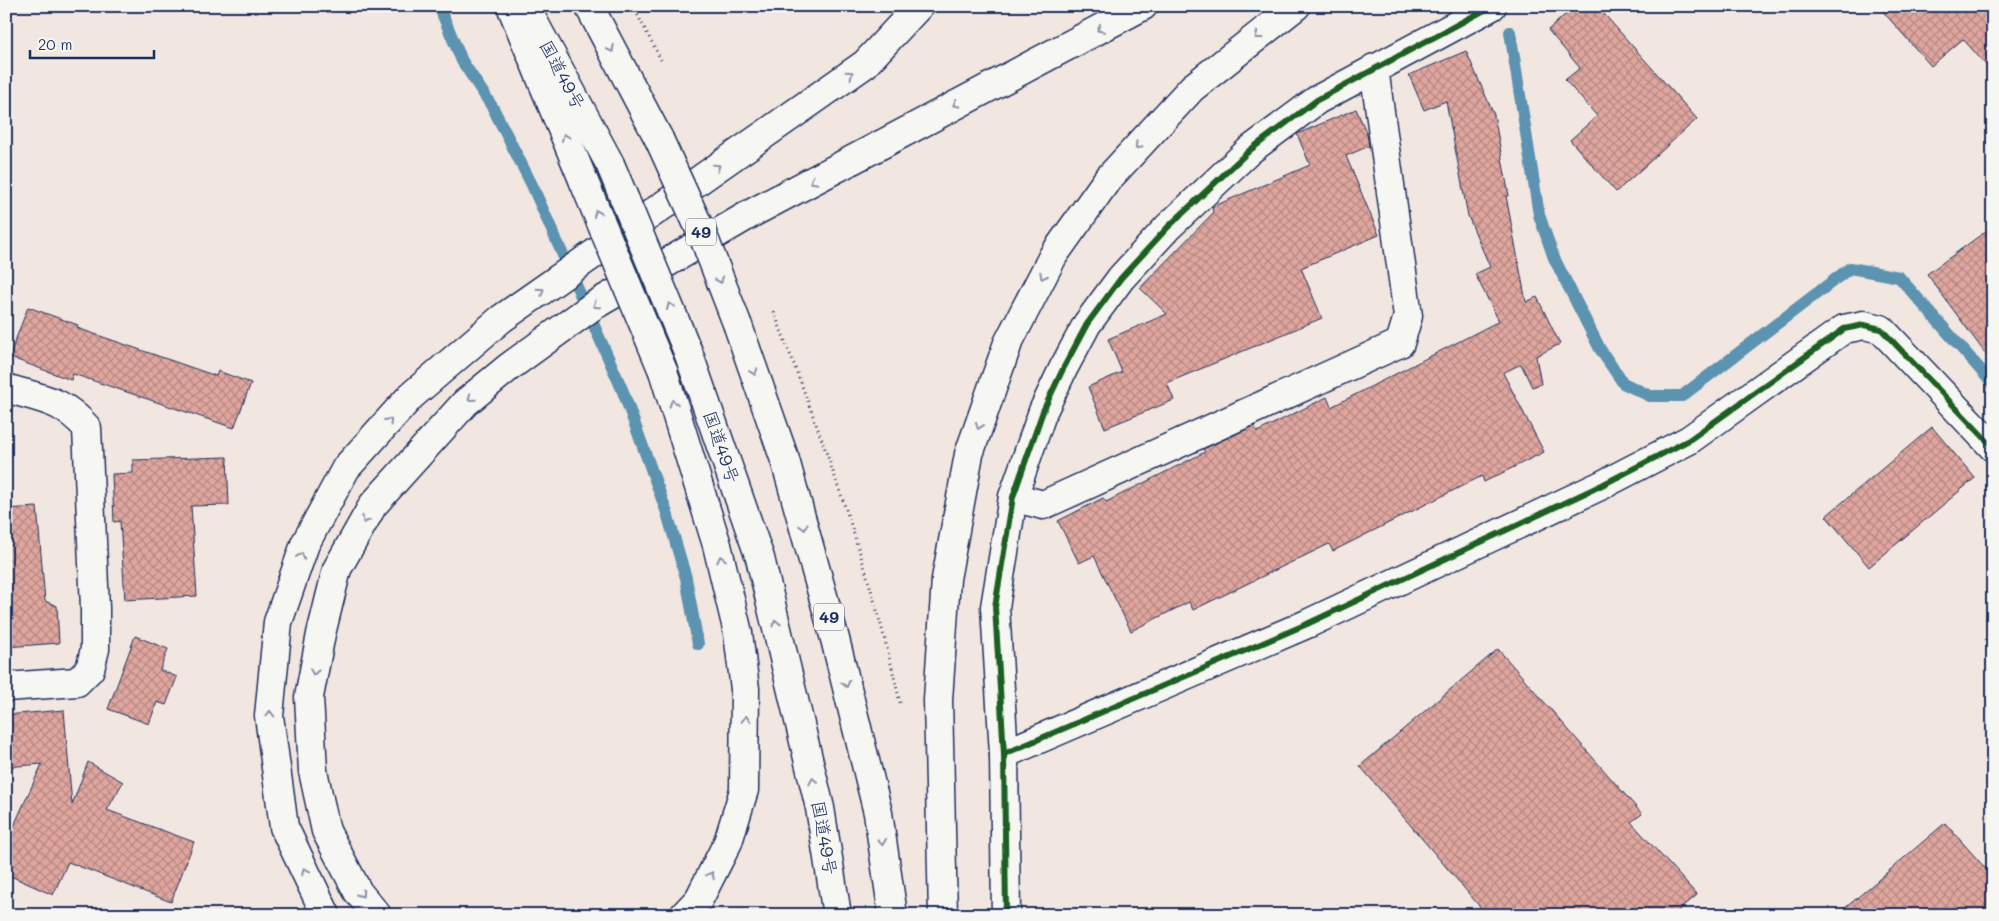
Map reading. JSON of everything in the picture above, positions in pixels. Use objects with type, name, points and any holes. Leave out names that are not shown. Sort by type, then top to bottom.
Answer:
[{"type":"main road","points":[[511,6],[663,371],[718,545],[738,634],[745,689],[744,790],[728,842],[699,899],[684,915]]},
{"type":"main road","name":"国道49号","points":[[525,6],[610,164],[688,352],[760,558],[820,808],[837,915]]},
{"type":"main road","name":"49","points":[[589,6],[659,139],[704,238],[738,326],[785,460],[835,639],[878,813],[893,915]]},
{"type":"main road","points":[[326,915],[284,827],[269,716],[278,622],[305,544],[346,468],[411,396],[501,319],[865,64],[919,6]]},
{"type":"main road","points":[[377,915],[358,892],[326,831],[313,771],[309,697],[320,634],[337,569],[373,504],[465,403],[509,367],[593,306],[752,213],[1143,6]]},
{"type":"main road","points":[[943,915],[938,700],[946,579],[969,454],[1008,343],[1053,256],[1107,180],[1192,88],[1296,6]]},
{"type":"main road","points":[[1006,915],[1004,754],[995,607],[1013,497],[1043,412],[1087,324],[1121,278],[1168,227],[1250,150],[1317,100],[1492,6]]},
{"type":"main road","points":[[1013,497],[1043,504],[1400,342],[1408,316],[1374,68]]},
{"type":"main road","points":[[1004,754],[1307,624],[1602,485],[1689,440],[1844,329],[1864,325],[1881,330],[1993,447]]},
{"type":"main road","points":[[6,388],[63,405],[88,428],[95,608],[95,649],[90,669],[77,682],[6,687]]},
{"type":"path","points":[[771,305],[809,405],[863,560],[885,634],[901,707]]},
{"type":"building","points":[[1575,6],[1597,6],[1697,119],[1616,192],[1570,140],[1597,116],[1565,80],[1580,68],[1548,30]]},
{"type":"building","points":[[1878,6],[1993,6],[1993,73],[1963,39],[1931,66]]},
{"type":"building","points":[[1466,51],[1494,115],[1509,196],[1506,196],[1526,302],[1537,297],[1560,344],[1536,356],[1541,384],[1532,387],[1521,364],[1503,373],[1544,452],[1484,482],[1482,476],[1333,551],[1329,544],[1193,610],[1189,602],[1131,631],[1094,556],[1079,563],[1058,521],[1103,498],[1106,502],[1205,452],[1203,449],[1254,426],[1257,432],[1327,397],[1331,407],[1499,321],[1475,274],[1490,267],[1468,216],[1446,101],[1424,110],[1409,75]]},
{"type":"building","points":[[1356,109],[1367,134],[1369,146],[1346,156],[1379,235],[1301,268],[1322,318],[1167,383],[1174,400],[1105,428],[1088,387],[1122,372],[1108,339],[1167,314],[1140,288],[1213,213],[1212,207],[1310,165],[1297,134]]},
{"type":"building","points":[[1993,226],[1993,364],[1927,274]]},
{"type":"building","points":[[28,307],[78,325],[77,328],[216,376],[218,371],[251,383],[234,428],[73,374],[71,380],[9,357]]},
{"type":"building","points":[[1932,427],[1975,478],[1869,567],[1826,516]]},
{"type":"building","points":[[227,457],[229,505],[191,506],[197,596],[125,600],[120,521],[114,522],[112,474],[133,473],[133,460]]},
{"type":"building","points":[[37,507],[45,601],[57,606],[59,643],[6,647],[6,509]]},
{"type":"building","points":[[135,636],[168,649],[160,670],[177,677],[166,705],[157,702],[149,724],[108,709]]},
{"type":"building","points":[[1498,649],[1642,814],[1631,822],[1697,895],[1673,915],[1487,915],[1360,766]]},
{"type":"building","points":[[64,710],[72,805],[88,762],[123,782],[107,810],[194,842],[171,902],[68,862],[53,895],[6,874],[6,843],[42,764],[6,767],[6,715]]},
{"type":"building","points":[[1945,823],[1993,877],[1993,915],[1837,915]]},
{"type":"waterway","points":[[439,6],[462,61],[493,108],[532,185],[622,389],[667,513],[686,578],[698,644]]},
{"type":"waterway","points":[[1510,32],[1539,215],[1554,258],[1600,349],[1623,383],[1650,396],[1682,396],[1850,268],[1899,277],[1993,384]]},
{"type":"cycle path","points":[[1006,915],[1004,754],[995,607],[1013,497],[1043,411],[1087,324],[1121,278],[1168,227],[1250,150],[1317,100],[1492,6]]},
{"type":"cycle path","points":[[1004,754],[1307,624],[1602,485],[1689,440],[1844,329],[1864,325],[1881,329],[1993,447]]}]
